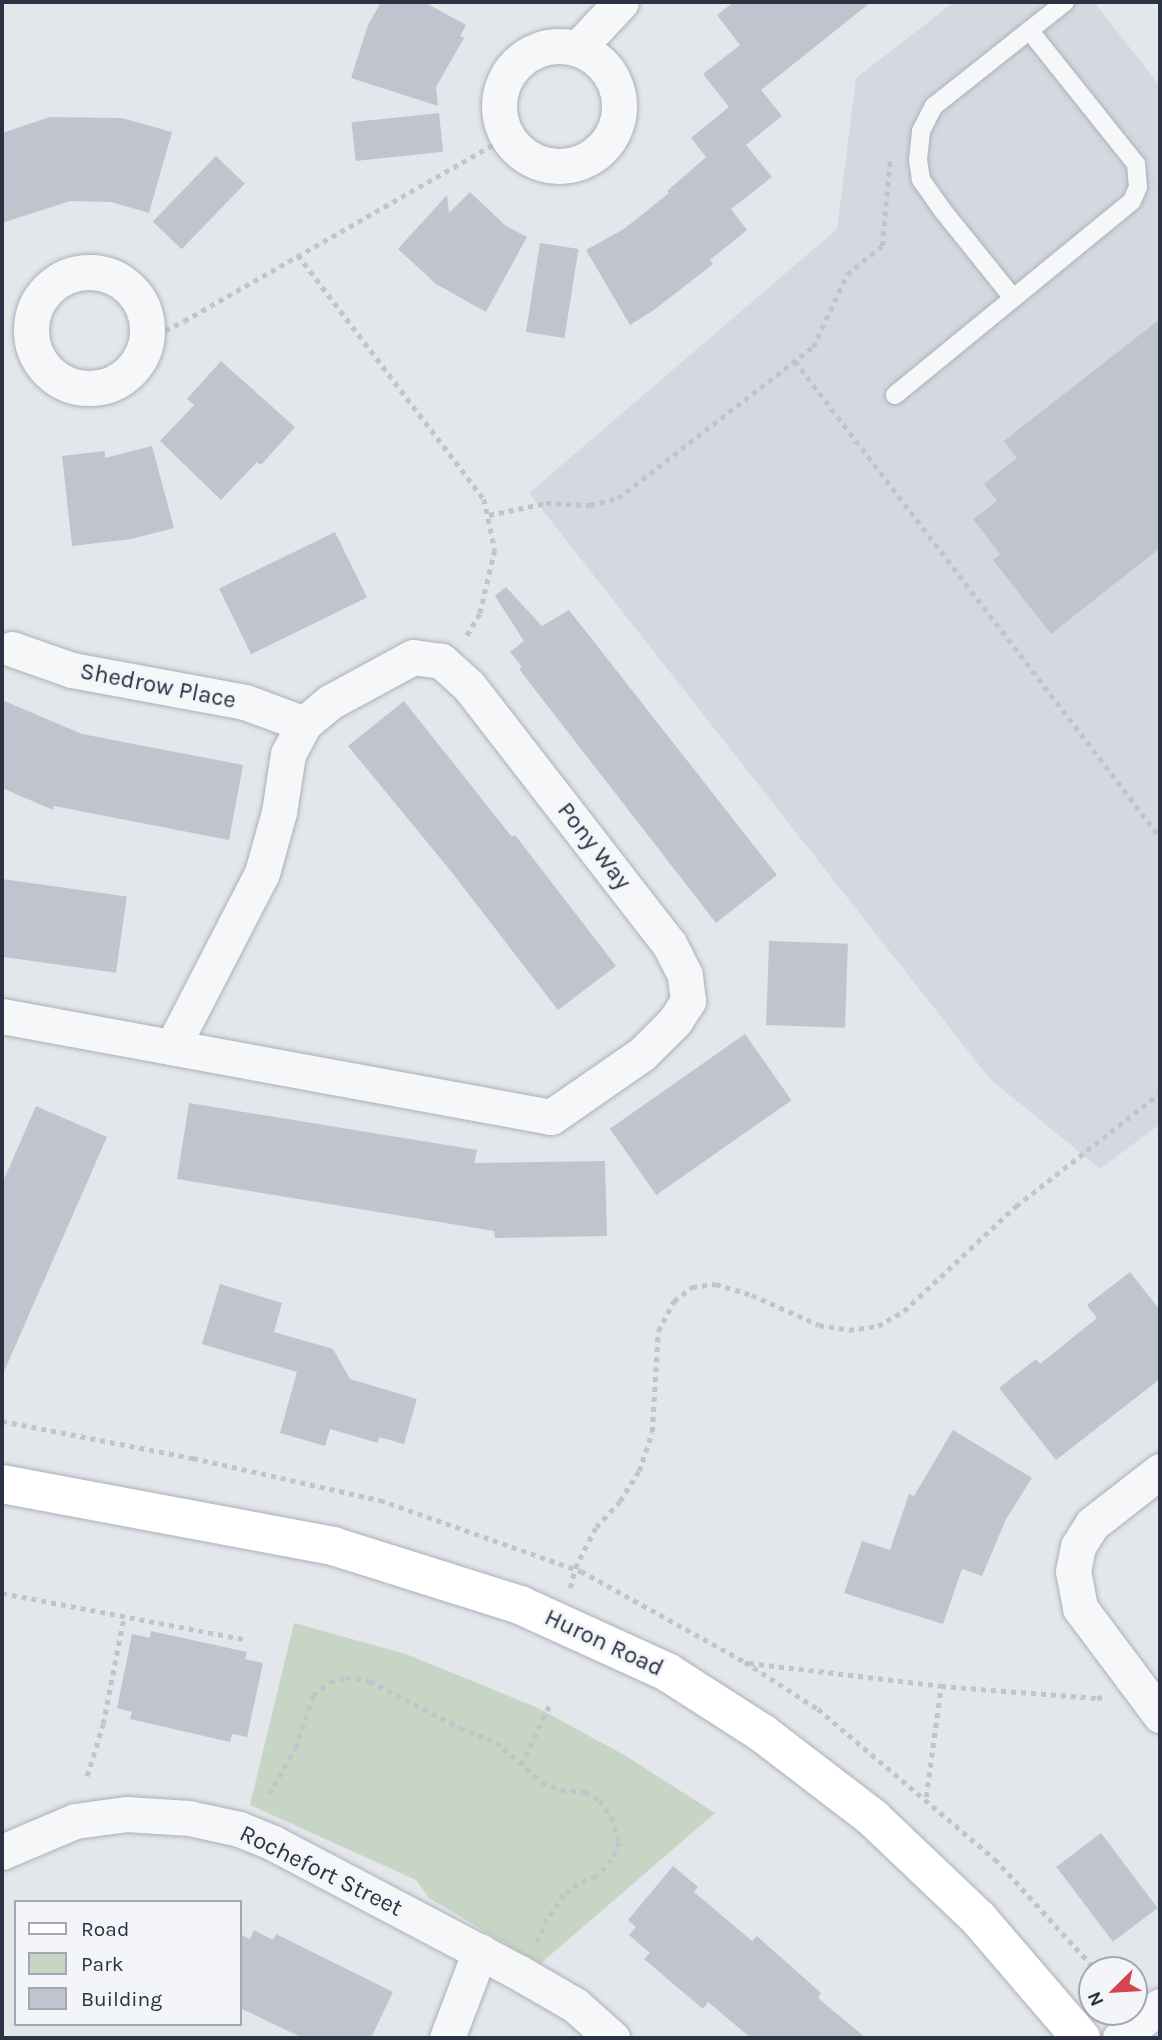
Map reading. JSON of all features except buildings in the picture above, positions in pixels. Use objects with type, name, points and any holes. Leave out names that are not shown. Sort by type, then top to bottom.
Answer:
[{"type":"main road","name":"Huron Road","points":[[2,1484],[333,1546],[520,1605],[667,1672],[762,1733],[873,1818],[979,1919],[1081,2038]]},
{"type":"street","points":[[578,48],[621,2]]},
{"type":"street","points":[[559,45],[578,48],[596,58],[609,73],[618,91],[619,111],[614,131],[603,148],[587,159],[568,166],[548,166],[529,159],[514,147],[507,136],[498,111],[499,90],[508,72],[521,58],[539,48],[559,45]]},
{"type":"street","points":[[78,272],[98,272],[117,278],[133,290],[144,307],[147,339],[138,363],[125,377],[109,386],[90,389],[72,386],[55,377],[16,329],[45,292],[60,279],[78,272]]},
{"type":"street","name":"Shedrow Place","points":[[12,649],[72,670],[245,702],[304,724]]},
{"type":"street","name":"Pony Way","points":[[3,1019],[172,1047],[551,1117],[581,1099],[642,1054],[675,1021],[688,1001],[685,975],[669,944],[470,686],[442,661],[413,657],[330,702],[304,724],[288,754],[279,812],[262,873],[229,942],[172,1047]]},
{"type":"street","points":[[1160,1471],[1092,1524],[1078,1546],[1073,1571],[1080,1608],[1160,1715]]},
{"type":"street","name":"Rochefort Street","points":[[2,1852],[75,1821],[126,1814],[189,1818],[239,1829],[273,1843],[518,1972],[575,2005],[612,2038]]},
{"type":"street","points":[[447,2038],[480,1951]]},
{"type":"street","points":[[1120,2038],[1160,2006]]},
{"type":"lane","points":[[1013,298],[943,211],[922,179],[918,160],[921,131],[934,106],[1065,2]]},
{"type":"lane","points":[[895,395],[1132,201],[1138,187],[1136,164],[1029,30]]},
{"type":"path","points":[[147,339],[184,321],[507,136]]},
{"type":"path","points":[[489,515],[546,503],[590,505],[618,498],[813,347],[847,274],[882,246],[892,146]]},
{"type":"path","points":[[298,256],[472,480],[489,515],[495,551],[480,614],[449,668]]},
{"type":"path","points":[[795,361],[1160,837]]},
{"type":"path","points":[[561,1624],[575,1568],[596,1527],[620,1501],[639,1471],[652,1432],[658,1331],[674,1301],[692,1287],[716,1284],[751,1294],[819,1325],[849,1330],[878,1326],[904,1311],[1016,1206],[1160,1093]]},
{"type":"path","points":[[2,1594],[244,1639]]},
{"type":"path","points":[[87,1776],[103,1724],[124,1616]]},
{"type":"path","points":[[745,1662],[941,1686],[1097,1698],[1139,1688]]},
{"type":"path","points":[[269,1794],[295,1748],[313,1695],[330,1682],[346,1677],[370,1681],[460,1728],[496,1742],[542,1782],[561,1790],[585,1792],[600,1800],[612,1817],[619,1842],[612,1860],[596,1877],[578,1884],[564,1895],[518,1972]]},
{"type":"path","points":[[926,1797],[941,1686]]},
{"type":"path","points":[[522,1765],[550,1703]]},
{"type":"shaded area","points":[[954,2],[1094,2],[1160,86],[1160,1124],[1100,1169],[990,1079],[529,493],[837,229],[856,78]]},
{"type":"green space","points":[[294,1623],[406,1654],[538,1708],[626,1756],[715,1813],[540,1964],[429,1898],[416,1880],[250,1805]]}]
